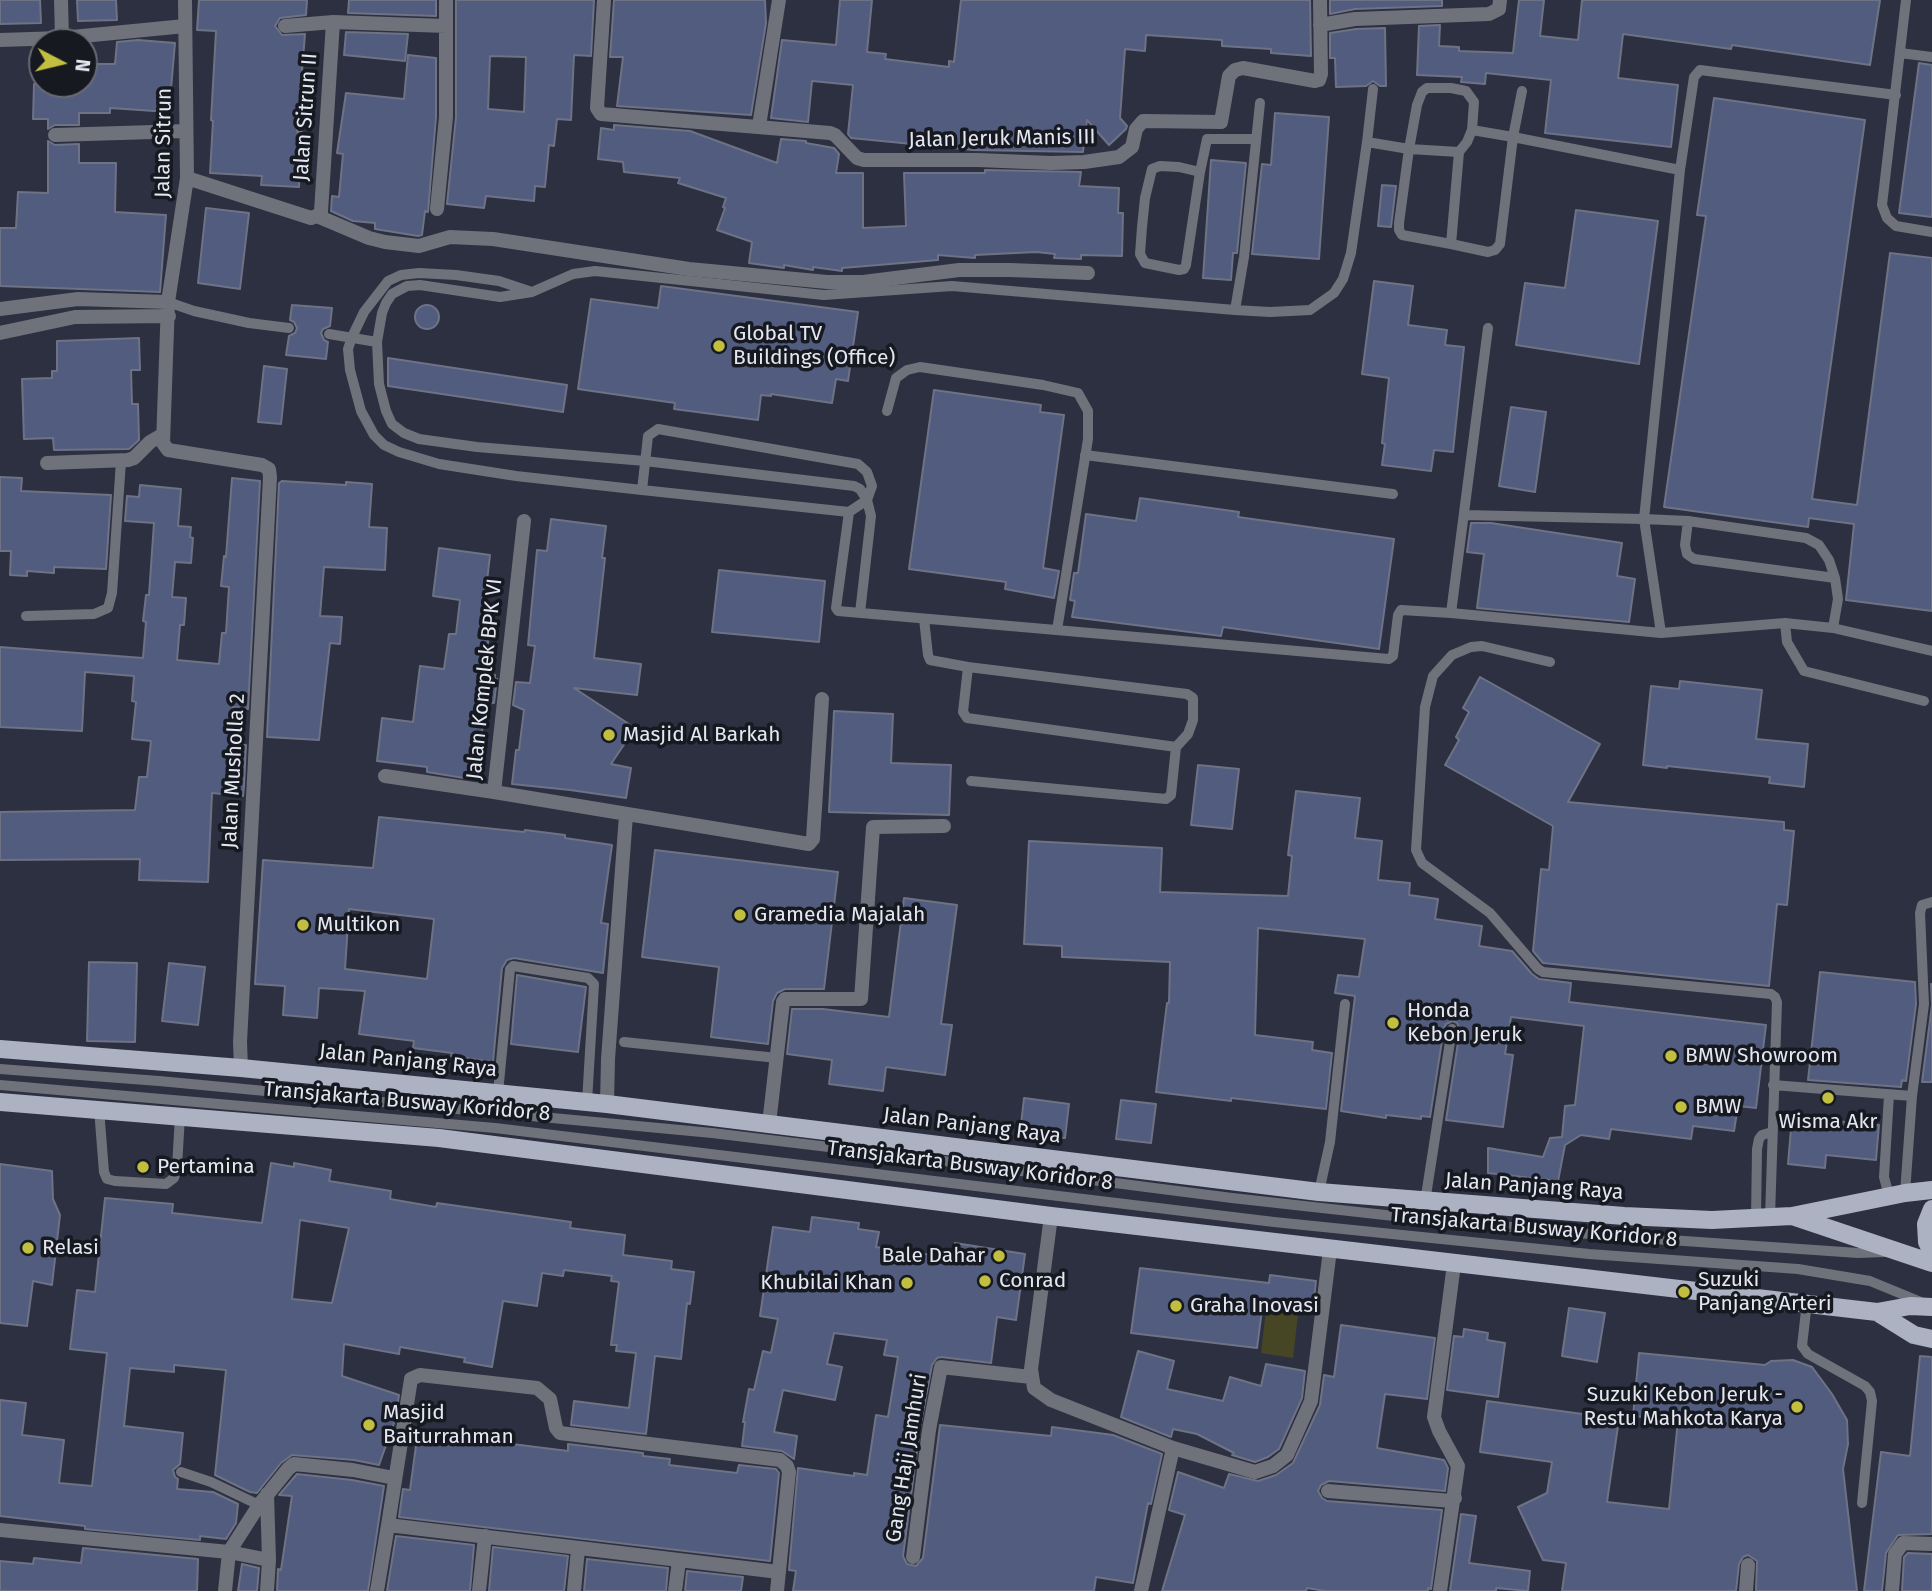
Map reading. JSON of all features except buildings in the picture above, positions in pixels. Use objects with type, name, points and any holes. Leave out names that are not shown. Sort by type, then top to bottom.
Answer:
[{"type":"main road","name":"Jalan Panjang Raya","points":[[3,1049],[241,1068],[587,1101],[1319,1192],[1425,1202],[1712,1220],[1793,1216],[1932,1263]]},
{"type":"main road","points":[[0,1101],[439,1138],[1330,1250],[1877,1312],[1910,1306],[1932,1306]]},
{"type":"main road","points":[[1793,1216],[1897,1194],[1932,1190]]},
{"type":"main road","points":[[1932,1209],[1926,1224],[1927,1242],[1932,1252]]},
{"type":"main road","points":[[1877,1312],[1914,1335],[1932,1339]]},
{"type":"street","points":[[61,0],[62,28]]},
{"type":"street","name":"Jalan Sitrun","points":[[162,435],[169,309],[187,178],[185,0]]},
{"type":"street","points":[[437,209],[446,117],[446,0]]},
{"type":"street","name":"Jalan Jeruk Manis III","points":[[604,0],[597,108],[601,114],[830,133],[857,158],[864,160],[1051,163],[1119,158],[1132,147],[1136,129],[1143,121],[1221,122],[1229,76],[1235,70],[1243,68],[1319,80],[1320,0]]},
{"type":"street","points":[[759,126],[779,0]]},
{"type":"street","points":[[1321,25],[1355,19],[1489,14],[1499,9],[1500,0]]},
{"type":"street","points":[[285,26],[333,22],[446,26]]},
{"type":"street","name":"Jalan Sitrun II","points":[[187,178],[312,218],[321,212],[333,22]]},
{"type":"street","points":[[98,34],[185,26]]},
{"type":"street","points":[[0,40],[28,39]]},
{"type":"street","points":[[55,135],[187,131]]},
{"type":"street","points":[[317,216],[385,242],[419,246],[450,237],[493,239],[689,269],[827,282],[863,282],[959,270],[1088,273]]},
{"type":"street","points":[[0,309],[78,299],[169,309]]},
{"type":"street","points":[[29,306],[35,324]]},
{"type":"street","points":[[0,333],[75,317],[169,309]]},
{"type":"street","points":[[47,463],[121,461],[134,458],[150,442],[162,435]]},
{"type":"street","name":"Jalan Musholla 2","points":[[162,435],[168,450],[262,465],[269,469],[270,477],[240,1042],[241,1068]]},
{"type":"street","name":"Jalan Komplek BPK VI","points":[[524,521],[494,792],[809,844],[813,839],[822,699]]},
{"type":"street","points":[[385,776],[494,792]]},
{"type":"street","points":[[607,1104],[608,1046],[626,815]]},
{"type":"street","points":[[769,1124],[785,999],[861,999],[873,827],[944,826]]},
{"type":"street","points":[[1051,1216],[1031,1377],[1034,1388],[1051,1400],[1173,1448],[1255,1472],[1273,1466],[1287,1455],[1314,1390],[1330,1250]]},
{"type":"street","points":[[1440,1591],[1455,1498],[1457,1462],[1439,1432],[1434,1417],[1454,1264]]},
{"type":"street","name":"Gang Haji Jamhuri","points":[[913,1557],[929,1430],[941,1367],[1031,1377]]},
{"type":"street","points":[[377,1591],[408,1386],[420,1375],[537,1388],[550,1399],[556,1429],[560,1433],[780,1460],[789,1472],[777,1591]]},
{"type":"street","points":[[1141,1591],[1173,1448]]},
{"type":"street","points":[[225,1591],[229,1552],[263,1500],[294,1464],[353,1470],[394,1478]]},
{"type":"street","points":[[1328,1491],[1452,1501],[1455,1498]]},
{"type":"street","points":[[263,1500],[269,1560],[267,1591]]},
{"type":"street","points":[[388,1525],[779,1572]]},
{"type":"street","points":[[0,1530],[229,1552],[269,1560]]},
{"type":"street","points":[[479,1591],[485,1536]]},
{"type":"street","points":[[1892,1591],[1895,1554],[1903,1543],[1932,1544]]},
{"type":"street","points":[[574,1591],[578,1549]]},
{"type":"street","points":[[676,1591],[679,1560]]},
{"type":"street","points":[[1746,1591],[1748,1565]]},
{"type":"lane","points":[[1906,0],[1882,205],[1887,218],[1896,226],[1932,232]]},
{"type":"lane","points":[[1900,53],[1932,57]]},
{"type":"lane","points":[[1661,633],[1644,519],[1680,170],[1694,77],[1700,70],[1896,95]]},
{"type":"lane","points":[[1451,244],[1459,152],[1472,130],[1474,102],[1466,91],[1451,88],[1427,88],[1422,92],[1409,149],[1399,230],[1402,235],[1488,252],[1495,250],[1500,244],[1513,137],[1522,91]]},
{"type":"lane","points":[[860,613],[871,516],[867,500],[860,489],[854,486],[645,461],[477,447],[419,439],[404,433],[392,424],[379,384],[377,342],[382,313],[392,294],[407,286],[420,285],[489,296],[532,292],[573,274],[595,271],[824,295],[952,286],[1270,313],[1310,310],[1334,293],[1343,279],[1351,253],[1373,89]]},
{"type":"lane","points":[[1235,310],[1244,257],[1260,103]]},
{"type":"lane","points":[[1472,130],[1680,170]]},
{"type":"lane","points":[[1200,172],[1170,166],[1152,169],[1142,227],[1140,254],[1145,263],[1184,270],[1207,139],[1256,139]]},
{"type":"lane","points":[[1367,142],[1409,149],[1459,152]]},
{"type":"lane","points":[[532,292],[499,281],[456,275],[401,275],[388,281],[376,295],[348,349],[350,370],[361,411],[374,435],[384,445],[439,464],[516,476],[642,490],[849,512],[867,500],[872,486],[867,472],[858,464],[658,429],[648,436],[642,490]]},
{"type":"lane","points":[[169,309],[289,328]]},
{"type":"lane","points":[[1451,613],[1489,328]]},
{"type":"lane","points":[[329,334],[377,342]]},
{"type":"lane","points":[[887,411],[896,378],[907,370],[919,367],[1043,385],[1078,393],[1088,411],[1085,455],[1057,631]]},
{"type":"lane","points":[[1085,455],[1393,494]]},
{"type":"lane","points":[[26,616],[94,614],[108,608],[112,593],[121,461]]},
{"type":"lane","points":[[849,512],[836,608],[838,611],[1389,659],[1392,656],[1401,610],[1661,633],[1785,623],[1833,628],[1932,651]]},
{"type":"lane","points":[[1464,515],[1688,521],[1806,538],[1819,545],[1829,560],[1835,579],[1838,599],[1833,628]]},
{"type":"lane","points":[[1688,521],[1685,545],[1687,554],[1694,559],[1835,579]]},
{"type":"lane","points":[[924,618],[930,660],[1187,694],[1192,698],[1193,720],[1188,734],[1177,747],[1171,795],[1166,799],[971,781]]},
{"type":"lane","points":[[1785,623],[1787,642],[1804,671],[1924,701]]},
{"type":"lane","points":[[1550,662],[1482,646],[1471,647],[1452,655],[1433,676],[1424,720],[1416,850],[1422,863],[1490,913],[1543,972],[1771,994],[1777,1002],[1772,1132],[1762,1135],[1757,1149],[1763,1218]]},
{"type":"lane","points":[[968,667],[963,712],[967,718],[1177,747]]},
{"type":"lane","points":[[1897,1194],[1924,1004],[1920,913],[1923,905],[1932,902]]},
{"type":"lane","points":[[498,1093],[510,968],[513,966],[588,978],[594,984],[587,1101]]},
{"type":"lane","points":[[1319,1192],[1330,1142],[1345,1004]]},
{"type":"lane","points":[[1425,1202],[1452,1028]]},
{"type":"lane","points":[[624,1042],[777,1058]]},
{"type":"lane","name":"Transjakarta Busway Koridor 8","points":[[0,1069],[159,1081],[712,1133],[1232,1199],[1421,1219],[1612,1236],[1858,1253],[1901,1251]]},
{"type":"lane","name":"Transjakarta Busway Koridor 8","points":[[0,1085],[495,1128],[1274,1222],[1588,1254],[1798,1269],[1870,1281],[1932,1306]]},
{"type":"lane","points":[[1773,1085],[1912,1096]]},
{"type":"lane","points":[[1889,1095],[1884,1177],[1897,1194]]},
{"type":"lane","points":[[99,1110],[104,1172],[107,1179],[115,1181],[166,1184],[174,1178],[180,1116]]},
{"type":"lane","points":[[1807,1302],[1802,1346],[1808,1354],[1865,1386],[1870,1392],[1862,1503]]},
{"type":"lane","points":[[181,1472],[263,1500]]},
{"type":"shaded area","points":[[1267,1302],[1299,1306],[1293,1358],[1261,1353]]},
{"type":"place","name":"Global TV Buildings (Office)","points":[[719,346]]},
{"type":"place","name":"Masjid Al Barkah","points":[[609,735]]},
{"type":"place","name":"Gramedia Majalah","points":[[740,915]]},
{"type":"place","name":"Multikon","points":[[303,925]]},
{"type":"place","name":"Honda Kebon Jeruk","points":[[1393,1023]]},
{"type":"place","name":"BMW Showroom","points":[[1671,1056]]},
{"type":"place","name":"Wisma Akr","points":[[1828,1098]]},
{"type":"place","name":"BMW","points":[[1681,1107]]},
{"type":"place","name":"Pertamina","points":[[143,1167]]},
{"type":"place","name":"Relasi","points":[[28,1248]]},
{"type":"place","name":"Bale Dahar","points":[[999,1256]]},
{"type":"place","name":"Conrad","points":[[985,1281]]},
{"type":"place","name":"Khubilai Khan","points":[[907,1283]]},
{"type":"place","name":"Suzuki Panjang Arteri","points":[[1684,1292]]},
{"type":"place","name":"Graha Inovasi","points":[[1176,1306]]},
{"type":"place","name":"Suzuki Kebon Jeruk - Restu Mahkota Karya","points":[[1797,1407]]},
{"type":"place","name":"Masjid Baiturrahman","points":[[369,1425]]}]
